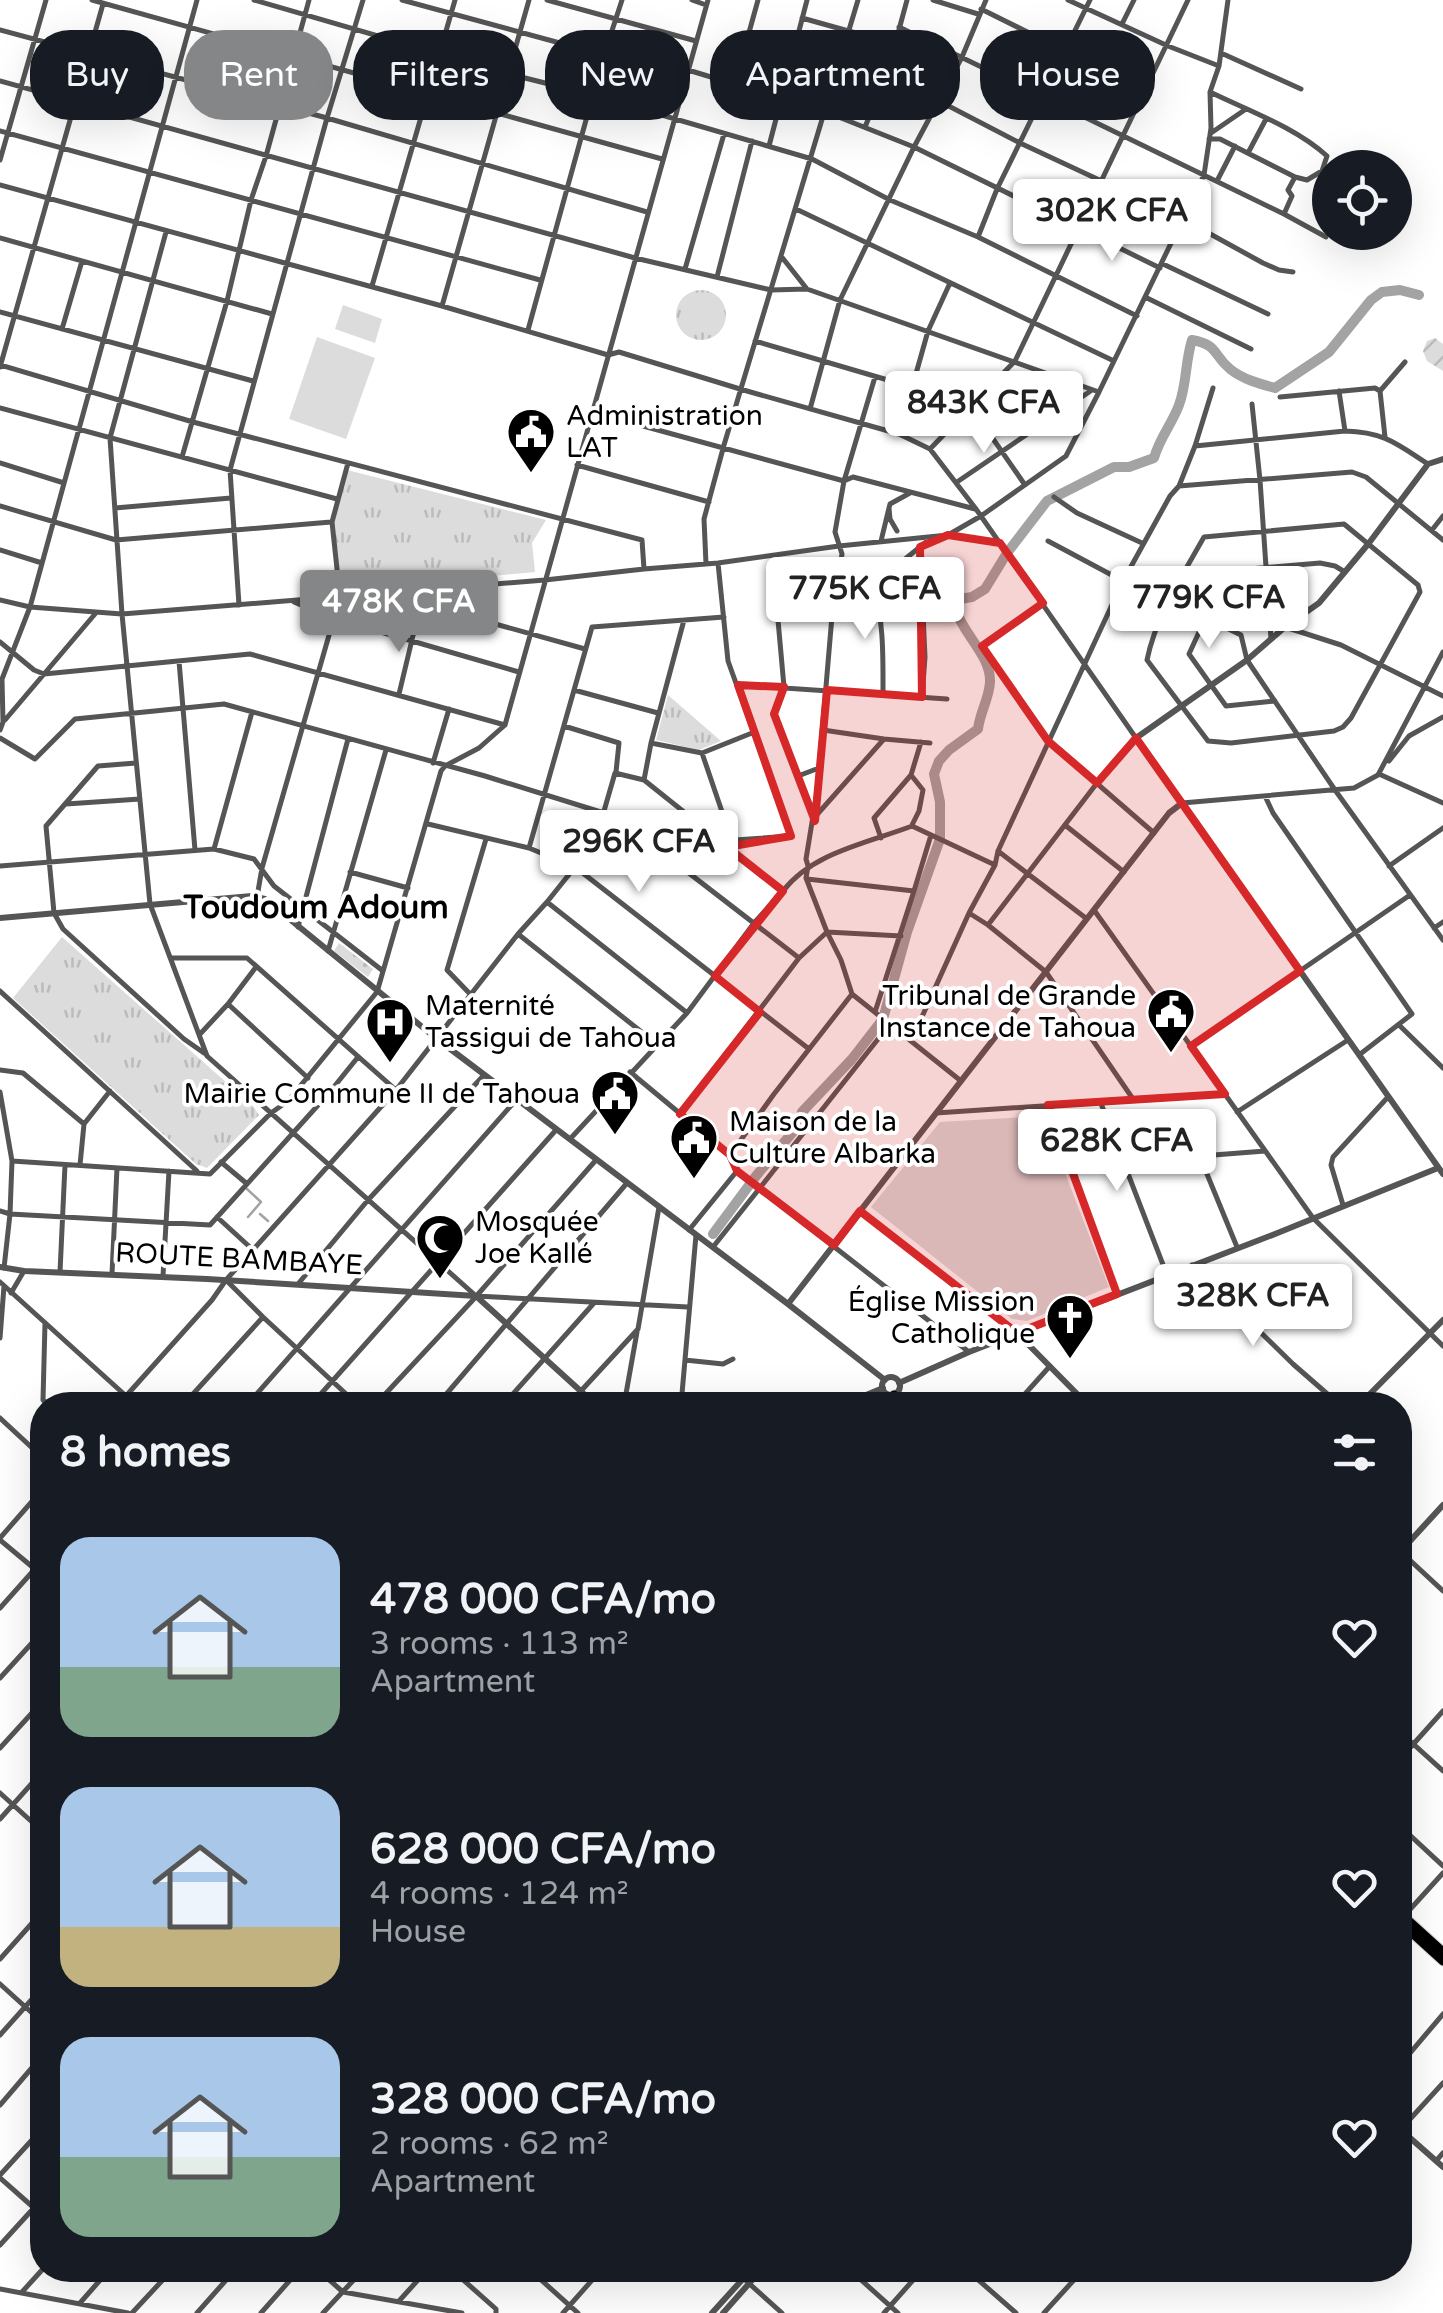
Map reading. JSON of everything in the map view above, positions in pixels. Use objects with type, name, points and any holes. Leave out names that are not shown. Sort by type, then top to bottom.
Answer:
[{"type":"main road","points":[[1412,1927],[1443,1952]]},
{"type":"main road","points":[[1412,1929],[1443,1960]]},
{"type":"street","points":[[37,30],[46,0]]},
{"type":"street","points":[[92,0],[204,30]]},
{"type":"street","points":[[3,722],[2,680],[30,607],[197,0]]},
{"type":"street","points":[[254,0],[361,30]]},
{"type":"street","points":[[301,30],[309,0]]},
{"type":"street","points":[[333,98],[363,0]]},
{"type":"street","points":[[402,0],[506,30]]},
{"type":"street","points":[[447,30],[456,0]]},
{"type":"street","points":[[521,30],[529,0]]},
{"type":"street","points":[[548,0],[696,41]]},
{"type":"street","points":[[613,30],[622,0]]},
{"type":"street","points":[[690,63],[707,2],[692,0]]},
{"type":"street","points":[[750,30],[758,0]]},
{"type":"street","points":[[799,30],[807,0]]},
{"type":"street","points":[[850,30],[858,0]]},
{"type":"street","points":[[899,30],[907,0]]},
{"type":"street","points":[[933,0],[980,11],[1021,30]]},
{"type":"street","points":[[960,60],[986,0]]},
{"type":"street","points":[[1068,0],[1219,66]]},
{"type":"street","points":[[1076,30],[1090,0]]},
{"type":"street","points":[[1122,25],[1134,0]]},
{"type":"street","points":[[1155,73],[1188,0]]},
{"type":"street","points":[[948,535],[1066,456],[1204,174],[1210,92],[1219,66],[1228,0]]},
{"type":"street","points":[[96,30],[104,2]]},
{"type":"street","points":[[802,18],[846,30]]},
{"type":"street","points":[[900,27],[980,65]]},
{"type":"street","points":[[0,30],[30,39]]},
{"type":"street","points":[[1221,52],[1301,89]]},
{"type":"street","points":[[0,160],[4,132],[30,53]]},
{"type":"street","points":[[333,66],[353,72]]},
{"type":"street","points":[[164,75],[184,80]]},
{"type":"street","points":[[0,81],[30,90]]},
{"type":"street","points":[[1209,136],[1307,180],[1322,170],[1327,156],[1313,143],[1210,92]]},
{"type":"street","points":[[1209,136],[1246,109]]},
{"type":"street","points":[[960,110],[1279,270],[1293,272]]},
{"type":"street","points":[[1248,153],[1266,119]]},
{"type":"street","points":[[71,120],[0,366],[193,422],[642,540],[644,569]]},
{"type":"street","points":[[136,120],[636,258],[771,290],[807,289],[1095,391]]},
{"type":"street","points":[[182,457],[275,120]]},
{"type":"street","points":[[239,605],[230,470],[326,120]]},
{"type":"street","points":[[333,120],[648,213]]},
{"type":"street","points":[[372,286],[421,120]]},
{"type":"street","points":[[442,306],[494,120]]},
{"type":"street","points":[[522,120],[663,160]]},
{"type":"street","points":[[528,330],[586,120]]},
{"type":"street","points":[[12,1161],[210,1174],[288,1101],[377,992],[444,766],[478,748],[505,725],[674,120]]},
{"type":"street","points":[[677,120],[812,159],[1137,316]]},
{"type":"street","points":[[769,146],[775,120]]},
{"type":"street","points":[[706,564],[704,519],[824,120]]},
{"type":"street","points":[[847,120],[914,147],[1080,229],[1268,314]]},
{"type":"street","points":[[865,127],[868,120]]},
{"type":"street","points":[[810,409],[840,300],[930,120]]},
{"type":"street","points":[[978,238],[997,188],[1032,120]]},
{"type":"street","points":[[1092,120],[1312,229]]},
{"type":"street","points":[[930,449],[1015,361],[1132,120]]},
{"type":"street","points":[[4,132],[540,280]]},
{"type":"street","points":[[684,269],[724,134]]},
{"type":"street","points":[[716,277],[752,141]]},
{"type":"street","points":[[1217,181],[1234,146]]},
{"type":"street","points":[[1284,214],[1292,196],[1288,190],[1295,177]]},
{"type":"street","points":[[0,184],[608,354],[619,352],[899,434],[930,449],[979,512],[1441,1169],[969,1352],[899,1383]]},
{"type":"street","points":[[796,209],[1114,361]]},
{"type":"street","points":[[166,231],[110,438],[122,614],[150,904],[207,1056]]},
{"type":"street","points":[[0,238],[272,314]]},
{"type":"street","points":[[781,256],[807,289]]},
{"type":"street","points":[[62,329],[82,261]]},
{"type":"street","points":[[899,434],[928,331],[950,282]]},
{"type":"street","points":[[1145,297],[1251,349]]},
{"type":"street","points":[[0,312],[254,382]]},
{"type":"street","points":[[755,341],[972,406],[1025,485]]},
{"type":"street","points":[[1385,437],[1380,391],[1404,362]]},
{"type":"street","points":[[875,377],[844,481],[835,532],[842,554],[806,879],[852,994],[961,1081]]},
{"type":"street","points":[[910,1041],[1123,581],[1179,486],[1214,388]]},
{"type":"street","points":[[1280,397],[1375,388],[1380,391]]},
{"type":"street","points":[[956,482],[1095,391]]},
{"type":"street","points":[[1339,391],[1345,431]]},
{"type":"street","points":[[1252,404],[1271,639]]},
{"type":"street","points":[[0,408],[337,499]]},
{"type":"street","points":[[592,412],[844,481],[853,477],[979,512]]},
{"type":"street","points":[[1195,446],[1363,432],[1385,437],[1428,464]]},
{"type":"street","points":[[988,925],[1096,783],[1136,738],[1247,660],[1319,603],[1428,464],[1443,459]]},
{"type":"street","points":[[257,897],[340,597],[332,522],[348,463]]},
{"type":"street","points":[[0,464],[64,483]]},
{"type":"street","points":[[578,465],[709,502]]},
{"type":"street","points":[[1179,486],[1352,472],[1366,477],[1443,540]]},
{"type":"street","points":[[881,541],[890,504],[910,492]]},
{"type":"street","points":[[1054,496],[1077,514],[1142,544]]},
{"type":"street","points":[[114,508],[231,498]]},
{"type":"street","points":[[0,506],[116,540],[332,522]]},
{"type":"street","points":[[889,508],[897,531]]},
{"type":"street","points":[[1432,530],[1443,516]]},
{"type":"street","points":[[1344,524],[1369,543],[1418,585],[1420,592],[1352,718],[1334,731],[1208,741],[1147,660],[1169,600],[1204,537],[1344,524]]},
{"type":"street","points":[[0,600],[30,607],[122,614],[545,580],[933,536],[1000,544]]},
{"type":"street","points":[[820,768],[798,776],[774,714],[784,687],[777,609],[834,606],[873,585],[933,536]]},
{"type":"street","points":[[1048,541],[1240,635],[1247,660],[1443,940]]},
{"type":"street","points":[[920,547],[926,657],[922,697]]},
{"type":"street","points":[[0,550],[42,563]]},
{"type":"street","points":[[718,563],[728,661],[794,835],[730,844]]},
{"type":"street","points":[[1275,702],[1226,706],[1188,654],[1227,571],[1320,564],[1345,572]]},
{"type":"street","points":[[873,585],[883,627],[883,694]]},
{"type":"street","points":[[291,601],[334,618],[519,672]]},
{"type":"street","points":[[1042,603],[982,646],[1048,742],[1154,833]]},
{"type":"street","points":[[0,730],[95,613]]},
{"type":"street","points":[[529,848],[592,628],[724,617]]},
{"type":"street","points":[[399,694],[416,623],[474,618],[585,649]]},
{"type":"street","points":[[644,780],[684,620]]},
{"type":"street","points":[[1284,628],[1341,645],[1443,696]]},
{"type":"street","points":[[0,642],[44,674],[250,654],[505,725]]},
{"type":"street","points":[[1378,775],[1443,652]]},
{"type":"street","points":[[179,661],[195,850]]},
{"type":"street","points":[[738,685],[947,699]]},
{"type":"street","points":[[574,690],[658,714]]},
{"type":"street","points":[[0,738],[35,759],[75,719],[224,704],[348,738],[611,813],[799,958]]},
{"type":"street","points":[[433,763],[449,709]]},
{"type":"street","points":[[214,848],[252,712]]},
{"type":"street","points":[[788,1304],[1168,813],[1182,803],[1354,788],[1378,775],[1409,736],[1443,717]]},
{"type":"street","points":[[130,1392],[396,1090],[595,842],[616,773],[619,743],[564,726]]},
{"type":"street","points":[[823,730],[930,743]]},
{"type":"street","points":[[651,743],[702,754],[753,732]]},
{"type":"street","points":[[298,926],[348,738]]},
{"type":"street","points":[[812,821],[884,739]]},
{"type":"street","points":[[881,838],[874,818],[911,775],[921,742]]},
{"type":"street","points":[[328,951],[386,750]]},
{"type":"street","points":[[702,754],[730,844]]},
{"type":"street","points":[[136,763],[98,766],[46,826],[54,913],[63,929],[581,1392],[638,1329]]},
{"type":"street","points":[[616,773],[644,780],[730,844],[784,892]]},
{"type":"street","points":[[570,1140],[686,1013],[754,923],[794,878],[808,866],[912,826],[923,790],[911,775]]},
{"type":"street","points":[[1378,775],[1442,801]]},
{"type":"street","points":[[1265,796],[1273,814],[1412,1014],[1358,1055]]},
{"type":"street","points":[[66,804],[140,799]]},
{"type":"street","points":[[428,824],[529,848],[575,867],[809,1049]]},
{"type":"street","points":[[1065,824],[1124,872]]},
{"type":"street","points":[[912,826],[995,864]]},
{"type":"street","points":[[1389,866],[1443,828]]},
{"type":"street","points":[[875,1012],[931,834]]},
{"type":"street","points":[[471,994],[447,970],[486,839]]},
{"type":"street","points":[[0,866],[214,848],[254,860],[274,886],[383,971]]},
{"type":"street","points":[[998,850],[1087,919]]},
{"type":"street","points":[[350,872],[408,888]]},
{"type":"street","points":[[806,879],[914,891]]},
{"type":"street","points":[[1191,1046],[1410,895]]},
{"type":"street","points":[[0,918],[150,904],[265,899],[436,1039],[788,1304],[884,1384],[886,1392]]},
{"type":"street","points":[[548,902],[686,1013]]},
{"type":"street","points":[[1094,910],[1312,1218],[1443,1346]]},
{"type":"street","points":[[969,913],[1046,972],[1133,1099]]},
{"type":"street","points":[[1434,928],[1443,922]]},
{"type":"street","points":[[680,1114],[799,958],[827,932],[902,936]]},
{"type":"street","points":[[518,934],[658,1045]]},
{"type":"street","points":[[170,958],[247,958],[396,1090]]},
{"type":"street","points":[[200,1034],[256,967]]},
{"type":"street","points":[[0,991],[200,1173]]},
{"type":"street","points":[[730,1155],[852,994]]},
{"type":"street","points":[[228,1004],[308,1078]]},
{"type":"street","points":[[713,1248],[890,1024]]},
{"type":"street","points":[[1400,1025],[1443,1068]]},
{"type":"street","points":[[1237,1112],[1348,1040]]},
{"type":"street","points":[[0,1212],[210,1225],[358,1057]]},
{"type":"street","points":[[0,1070],[23,1073],[84,1124]]},
{"type":"street","points":[[630,1072],[730,1155],[737,1171],[969,1352]]},
{"type":"street","points":[[298,1284],[368,1200],[484,1076]]},
{"type":"street","points":[[80,1165],[84,1124],[110,1091]]},
{"type":"street","points":[[0,1092],[12,1161],[2,1267]]},
{"type":"street","points":[[936,1113],[1225,1094]]},
{"type":"street","points":[[1343,1206],[1332,1165],[1334,1156],[1388,1097]]},
{"type":"street","points":[[259,1392],[516,1100]]},
{"type":"street","points":[[1100,1102],[1167,1274]]},
{"type":"street","points":[[1048,1105],[1117,1294]]},
{"type":"street","points":[[322,1392],[556,1130]]},
{"type":"street","points":[[1124,1162],[1265,1151]]},
{"type":"street","points":[[1200,1157],[1237,1247]]},
{"type":"street","points":[[388,1392],[596,1160]]},
{"type":"street","points":[[221,1162],[246,1184]]},
{"type":"street","points":[[60,1272],[65,1164]]},
{"type":"street","points":[[112,1274],[117,1168]]},
{"type":"street","points":[[163,1276],[169,1171]]},
{"type":"street","points":[[682,1392],[693,1232],[737,1171]]},
{"type":"street","points":[[448,1392],[628,1183]]},
{"type":"street","points":[[626,1392],[659,1206]]},
{"type":"street","points":[[860,1211],[1017,1334],[1073,1392]]},
{"type":"street","points":[[217,1217],[252,1249]]},
{"type":"street","points":[[1192,1265],[1325,1392]]},
{"type":"street","name":"ROUTE BAMBAYE","points":[[2,1267],[476,1296]]},
{"type":"street","points":[[12,1293],[24,1271]]},
{"type":"street","points":[[226,1280],[344,1392]]},
{"type":"street","points":[[2,1284],[122,1392]]},
{"type":"street","points":[[0,1338],[2,1284]]},
{"type":"street","points":[[476,1296],[688,1307]]},
{"type":"street","points":[[514,1392],[594,1302]]},
{"type":"street","points":[[195,1392],[263,1318]]},
{"type":"street","points":[[1372,1392],[1443,1320]]},
{"type":"street","points":[[44,1392],[45,1323]]},
{"type":"street","points":[[685,1360],[723,1364],[733,1359]]},
{"type":"street","points":[[1027,1392],[1050,1366]]},
{"type":"street","points":[[868,1392],[893,1378],[899,1383]]},
{"type":"street","points":[[897,1392],[899,1383]]},
{"type":"street","points":[[0,1418],[30,1447]]},
{"type":"street","points":[[30,1504],[0,1539],[30,1565]]},
{"type":"street","points":[[1412,1541],[1443,1508]]},
{"type":"street","points":[[1412,1563],[1443,1590]]},
{"type":"street","points":[[0,1608],[30,1575]]},
{"type":"street","points":[[0,1678],[30,1645]]},
{"type":"street","points":[[1443,1711],[1413,1744],[1443,1772]]},
{"type":"street","points":[[0,1748],[30,1715]]},
{"type":"street","points":[[0,1819],[30,1785]]},
{"type":"street","points":[[0,1793],[30,1820]]},
{"type":"street","points":[[1412,1838],[1443,1869],[1412,1905]]},
{"type":"street","points":[[0,1959],[30,1925]]},
{"type":"street","points":[[0,1984],[30,2011]]},
{"type":"street","points":[[0,2035],[30,2001]]},
{"type":"street","points":[[1412,2050],[1443,2014]]},
{"type":"street","points":[[0,2105],[30,2070]]},
{"type":"street","points":[[1412,2116],[1443,2084]]},
{"type":"street","points":[[1412,2140],[1443,2168]]},
{"type":"street","points":[[30,2142],[0,2176],[30,2204]]},
{"type":"street","points":[[1436,2161],[1443,2152]]},
{"type":"street","points":[[0,2245],[30,2212]]},
{"type":"street","points":[[22,2292],[31,2282]]},
{"type":"street","points":[[80,2304],[99,2282]]},
{"type":"street","points":[[0,2289],[130,2313],[160,2282]]},
{"type":"street","points":[[197,2313],[225,2282]]},
{"type":"street","points":[[261,2313],[288,2282]]},
{"type":"street","points":[[332,2282],[343,2292],[462,2313]]},
{"type":"street","points":[[323,2313],[352,2282]]},
{"type":"street","points":[[398,2302],[416,2282]]},
{"type":"street","points":[[466,2282],[496,2313]]},
{"type":"street","points":[[544,2282],[578,2313]]},
{"type":"street","points":[[563,2313],[591,2282]]},
{"type":"street","points":[[712,2313],[745,2282]]},
{"type":"street","points":[[723,2313],[745,2282]]},
{"type":"street","points":[[747,2282],[782,2313]]},
{"type":"street","points":[[863,2282],[898,2313]]},
{"type":"street","points":[[884,2313],[911,2282]]},
{"type":"street","points":[[981,2282],[1016,2313]]},
{"type":"street","points":[[1044,2313],[1072,2282]]},
{"type":"highlighted area","points":[[948,535],[1000,543],[1043,603],[982,646],[1048,741],[1097,783],[1136,738],[1300,971],[1191,1046],[1225,1094],[1048,1105],[1117,1294],[1017,1333],[860,1211],[834,1245],[737,1171],[730,1155],[680,1114],[760,1012],[715,976],[783,891],[727,847],[791,836],[738,685],[784,687],[774,714],[815,821],[827,690],[922,697],[920,547]]},
{"type":"green space","points":[[701,290],[719,297],[726,315],[719,333],[701,340],[683,333],[676,315],[683,297]]},
{"type":"green space","points":[[343,305],[382,319],[375,343],[335,329]]},
{"type":"green space","points":[[317,337],[375,358],[346,439],[289,419]]},
{"type":"green space","points":[[1435,338],[1443,344],[1443,371],[1427,361],[1423,351],[1427,341]]},
{"type":"green space","points":[[347,470],[546,520],[532,543],[535,572],[339,590],[331,524]]},
{"type":"green space","points":[[668,695],[721,741],[699,750],[656,740]]},
{"type":"green space","points":[[62,937],[259,1115],[207,1168],[196,1164],[13,998]]},
{"type":"green space","points":[[339,943],[373,969],[368,977],[334,951]]},
{"type":"green space","points":[[1043,1116],[1109,1287],[1027,1321],[1012,1319],[871,1207],[940,1122]]},
{"type":"waterway","points":[[713,1234],[797,1127],[802,1112],[883,1019],[907,932],[940,839],[940,802],[934,774],[949,750],[978,729],[989,688],[986,663],[955,609],[960,599],[985,589],[1047,501],[1114,467],[1129,467],[1154,458],[1182,397],[1192,340],[1211,347],[1240,376],[1275,388],[1329,352],[1382,292],[1400,290],[1419,295]]},
{"type":"waterway","points":[[247,1189],[261,1202],[248,1217]]},
{"type":"waterway","points":[[260,1214],[268,1221]]},
{"type":"place","name":"Administration LAT","points":[[531,474]]},
{"type":"place","name":"Tribunal de Grande Instance de Tahoua","points":[[1171,1054]]},
{"type":"place","name":"Maternité Tassigui de Tahoua","points":[[390,1064]]},
{"type":"place","name":"Mairie Commune II de Tahoua","points":[[615,1136]]},
{"type":"place","name":"Maison de la Culture Albarka","points":[[694,1180]]},
{"type":"place","name":"Mosquée Joe Kallé","points":[[440,1280]]},
{"type":"place","name":"Église Mission Catholique","points":[[1070,1360]]},
{"type":"district","name":"Toudoum Adoum","points":[[316,908]]}]
